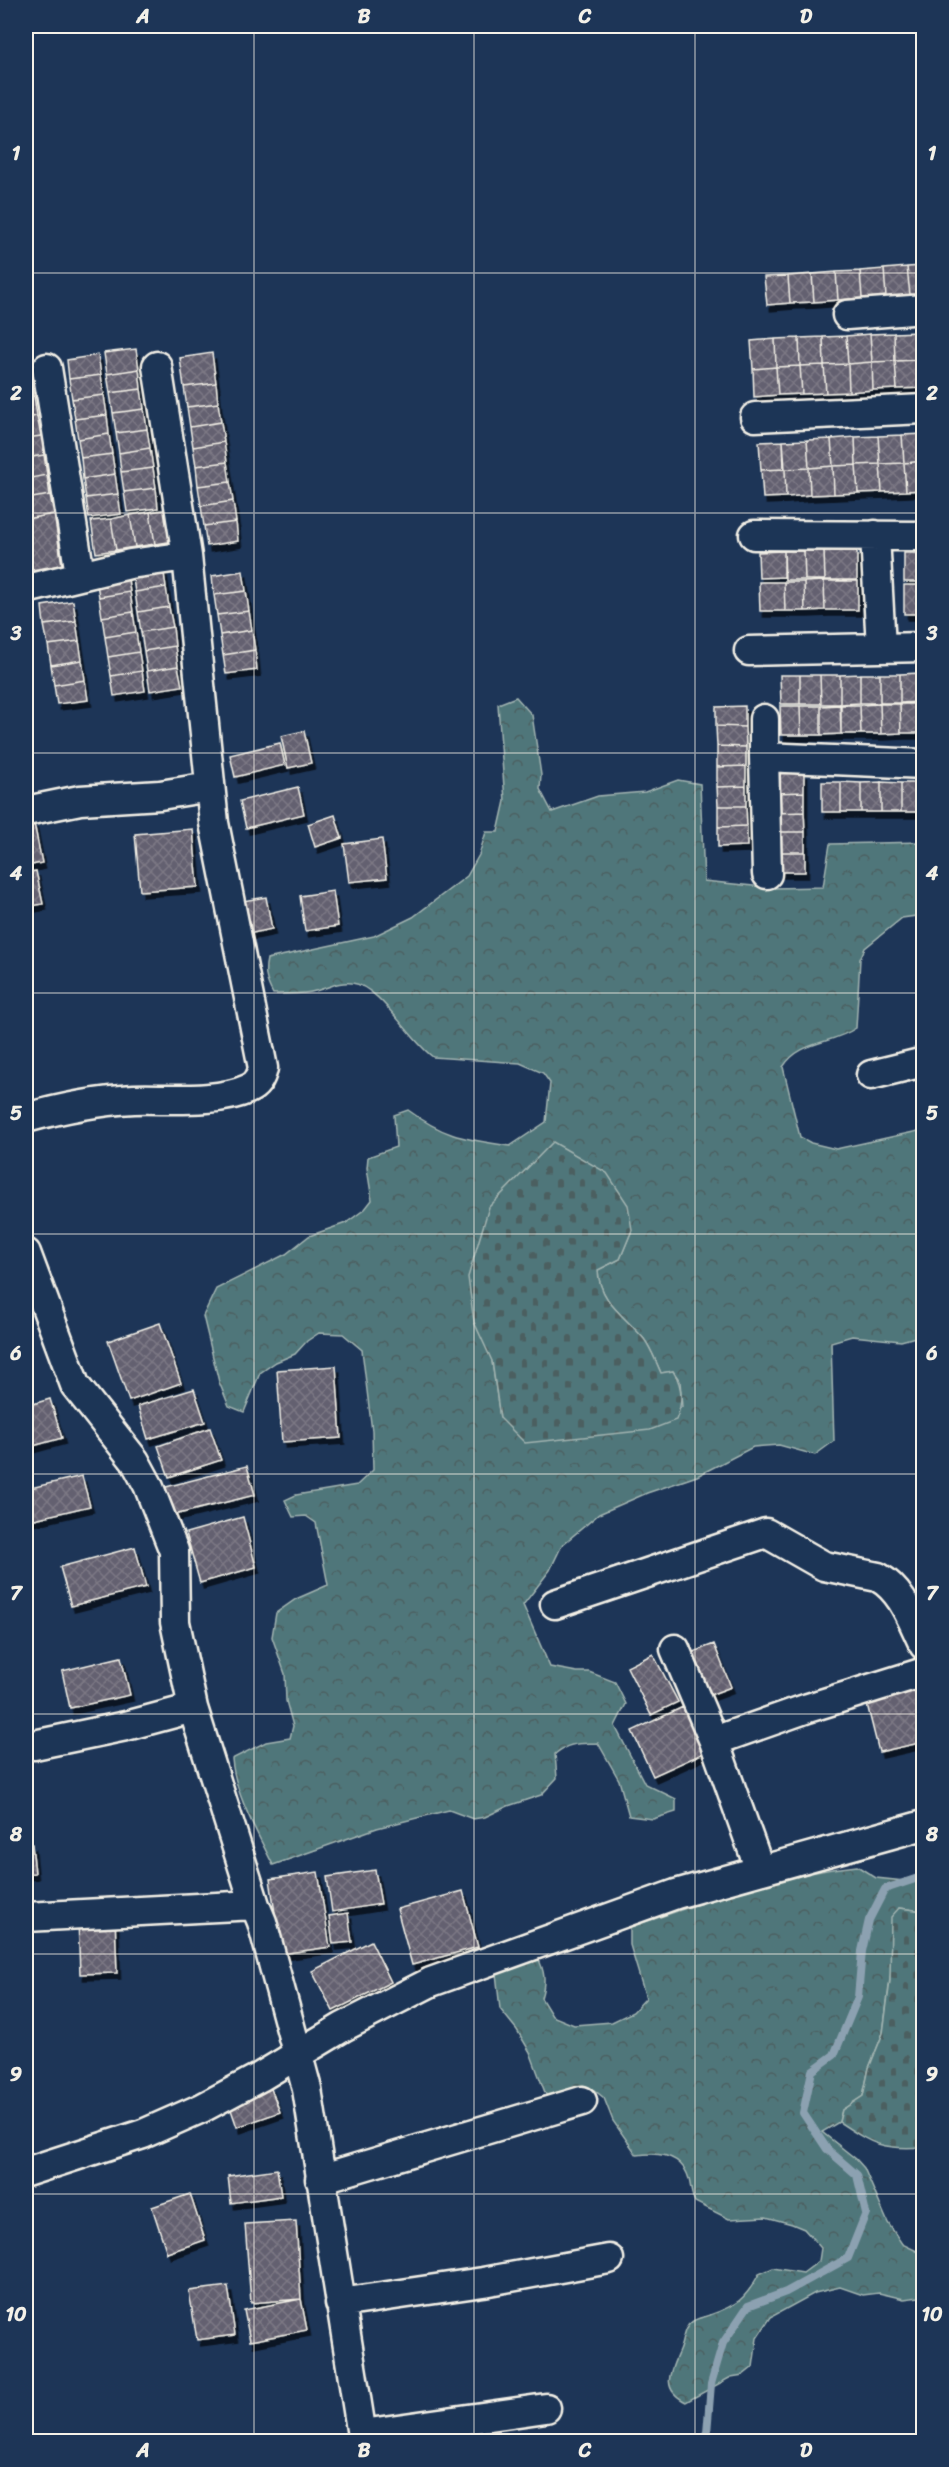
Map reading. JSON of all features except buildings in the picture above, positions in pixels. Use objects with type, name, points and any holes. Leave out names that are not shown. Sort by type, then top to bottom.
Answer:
[{"type":"street","points":[[847,315],[924,309]]},
{"type":"street","points":[[26,1118],[75,1104],[133,1099],[199,1099],[246,1090],[254,1086],[261,1077],[263,1068],[214,823],[187,556],[157,366]]},
{"type":"street","points":[[47,368],[80,574]]},
{"type":"street","points":[[755,417],[924,408]]},
{"type":"street","points":[[754,535],[924,536]]},
{"type":"street","points":[[875,536],[881,648]]},
{"type":"street","points":[[26,589],[80,574],[187,556]]},
{"type":"street","points":[[749,651],[924,647]]},
{"type":"street","points":[[764,719],[766,874]]},
{"type":"street","points":[[764,757],[924,764]]},
{"type":"street","points":[[26,811],[80,800],[160,795],[210,787]]},
{"type":"street","points":[[871,1075],[924,1062]]},
{"type":"street","points":[[26,1253],[75,1385],[135,1461],[148,1485],[174,1551],[175,1622],[193,1708],[262,1922],[308,2089],[320,2179],[363,2438],[546,2408]]},
{"type":"street","points":[[555,1604],[766,1533],[824,1566],[878,1577],[885,1581],[896,1591],[903,1602],[924,1645]]},
{"type":"street","points":[[675,1649],[714,1741],[760,1870]]},
{"type":"street","points":[[714,1741],[808,1708],[924,1672]]},
{"type":"street","points":[[34,1745],[126,1726],[193,1708]]},
{"type":"street","points":[[26,2172],[142,2134],[202,2108],[260,2077],[299,2052],[431,1982],[676,1894],[924,1825]]},
{"type":"street","points":[[26,1917],[255,1905]]},
{"type":"street","points":[[320,2179],[582,2101]]},
{"type":"street","points":[[340,2303],[483,2282],[609,2259]]},
{"type":"green space","points":[[516,697],[532,715],[541,775],[540,789],[552,812],[598,796],[645,792],[678,780],[700,784],[704,881],[773,888],[823,887],[830,844],[923,842],[923,915],[902,918],[865,948],[860,959],[856,1028],[807,1047],[790,1058],[783,1067],[800,1137],[811,1143],[836,1149],[923,1130],[923,1335],[901,1341],[852,1336],[831,1342],[834,1441],[815,1455],[779,1445],[753,1447],[697,1476],[647,1493],[599,1514],[562,1545],[550,1570],[523,1605],[550,1667],[589,1672],[615,1682],[626,1704],[615,1726],[645,1784],[676,1799],[676,1812],[653,1819],[629,1816],[619,1780],[598,1743],[575,1744],[555,1754],[557,1778],[541,1795],[508,1806],[485,1817],[473,1819],[449,1810],[377,1828],[273,1865],[242,1800],[232,1759],[266,1742],[290,1738],[293,1726],[286,1701],[285,1674],[272,1637],[276,1613],[296,1599],[328,1585],[316,1523],[306,1516],[293,1517],[285,1500],[296,1495],[357,1485],[373,1470],[372,1431],[362,1350],[343,1334],[319,1333],[307,1341],[295,1354],[276,1362],[260,1373],[244,1412],[229,1406],[219,1382],[203,1316],[216,1289],[286,1254],[309,1236],[346,1223],[365,1209],[372,1200],[367,1168],[368,1157],[396,1147],[394,1115],[408,1110],[456,1136],[510,1146],[546,1122],[550,1083],[543,1073],[520,1063],[433,1057],[424,1050],[384,1003],[362,986],[343,983],[310,992],[273,994],[266,977],[267,959],[374,936],[413,917],[467,876],[479,855],[486,832],[498,832],[505,801],[498,704]],"holes":[[[632,1230],[620,1259],[598,1270],[603,1291],[614,1308],[644,1339],[661,1373],[673,1371],[680,1381],[682,1407],[500,1418],[492,1361]]]},
{"type":"green space","points":[[553,1142],[607,1173],[628,1205],[632,1230],[620,1259],[598,1270],[599,1281],[614,1308],[647,1343],[661,1373],[673,1371],[679,1383],[681,1395],[676,1420],[650,1430],[525,1443],[500,1418],[492,1361],[474,1322],[468,1277],[489,1207]]},
{"type":"green space","points":[[857,1866],[876,1878],[923,1883],[923,1911],[899,1908],[883,2033],[869,2068],[863,2096],[842,2110],[839,2122],[822,2132],[864,2168],[888,2223],[902,2244],[923,2254],[923,2293],[919,2297],[904,2299],[879,2293],[863,2295],[840,2287],[815,2293],[771,2317],[757,2338],[753,2367],[743,2375],[731,2377],[686,2402],[673,2392],[669,2380],[689,2324],[727,2308],[739,2300],[749,2290],[759,2274],[773,2268],[803,2273],[819,2261],[821,2248],[804,2229],[792,2224],[766,2217],[729,2219],[695,2202],[689,2179],[681,2164],[668,2156],[637,2155],[613,2121],[604,2098],[594,2090],[580,2087],[546,2095],[530,2052],[517,2030],[500,2009],[496,1973],[537,1956],[544,1977],[541,1998],[552,2016],[574,2025],[612,2022],[633,2012],[646,1998],[630,1945],[630,1927],[770,1882]]},
{"type":"green space","points":[[899,1908],[923,1911],[924,2147],[898,2148],[879,2144],[839,2122],[842,2110],[863,2096],[869,2068],[883,2033],[890,1981],[891,1917]]},
{"type":"waterway","points":[[699,2442],[707,2433],[711,2384],[723,2343],[748,2306],[786,2292],[848,2258],[866,2213],[857,2175],[827,2149],[803,2113],[812,2071],[834,2055],[858,1997],[862,1951],[869,1920],[885,1889],[924,1876]]}]
